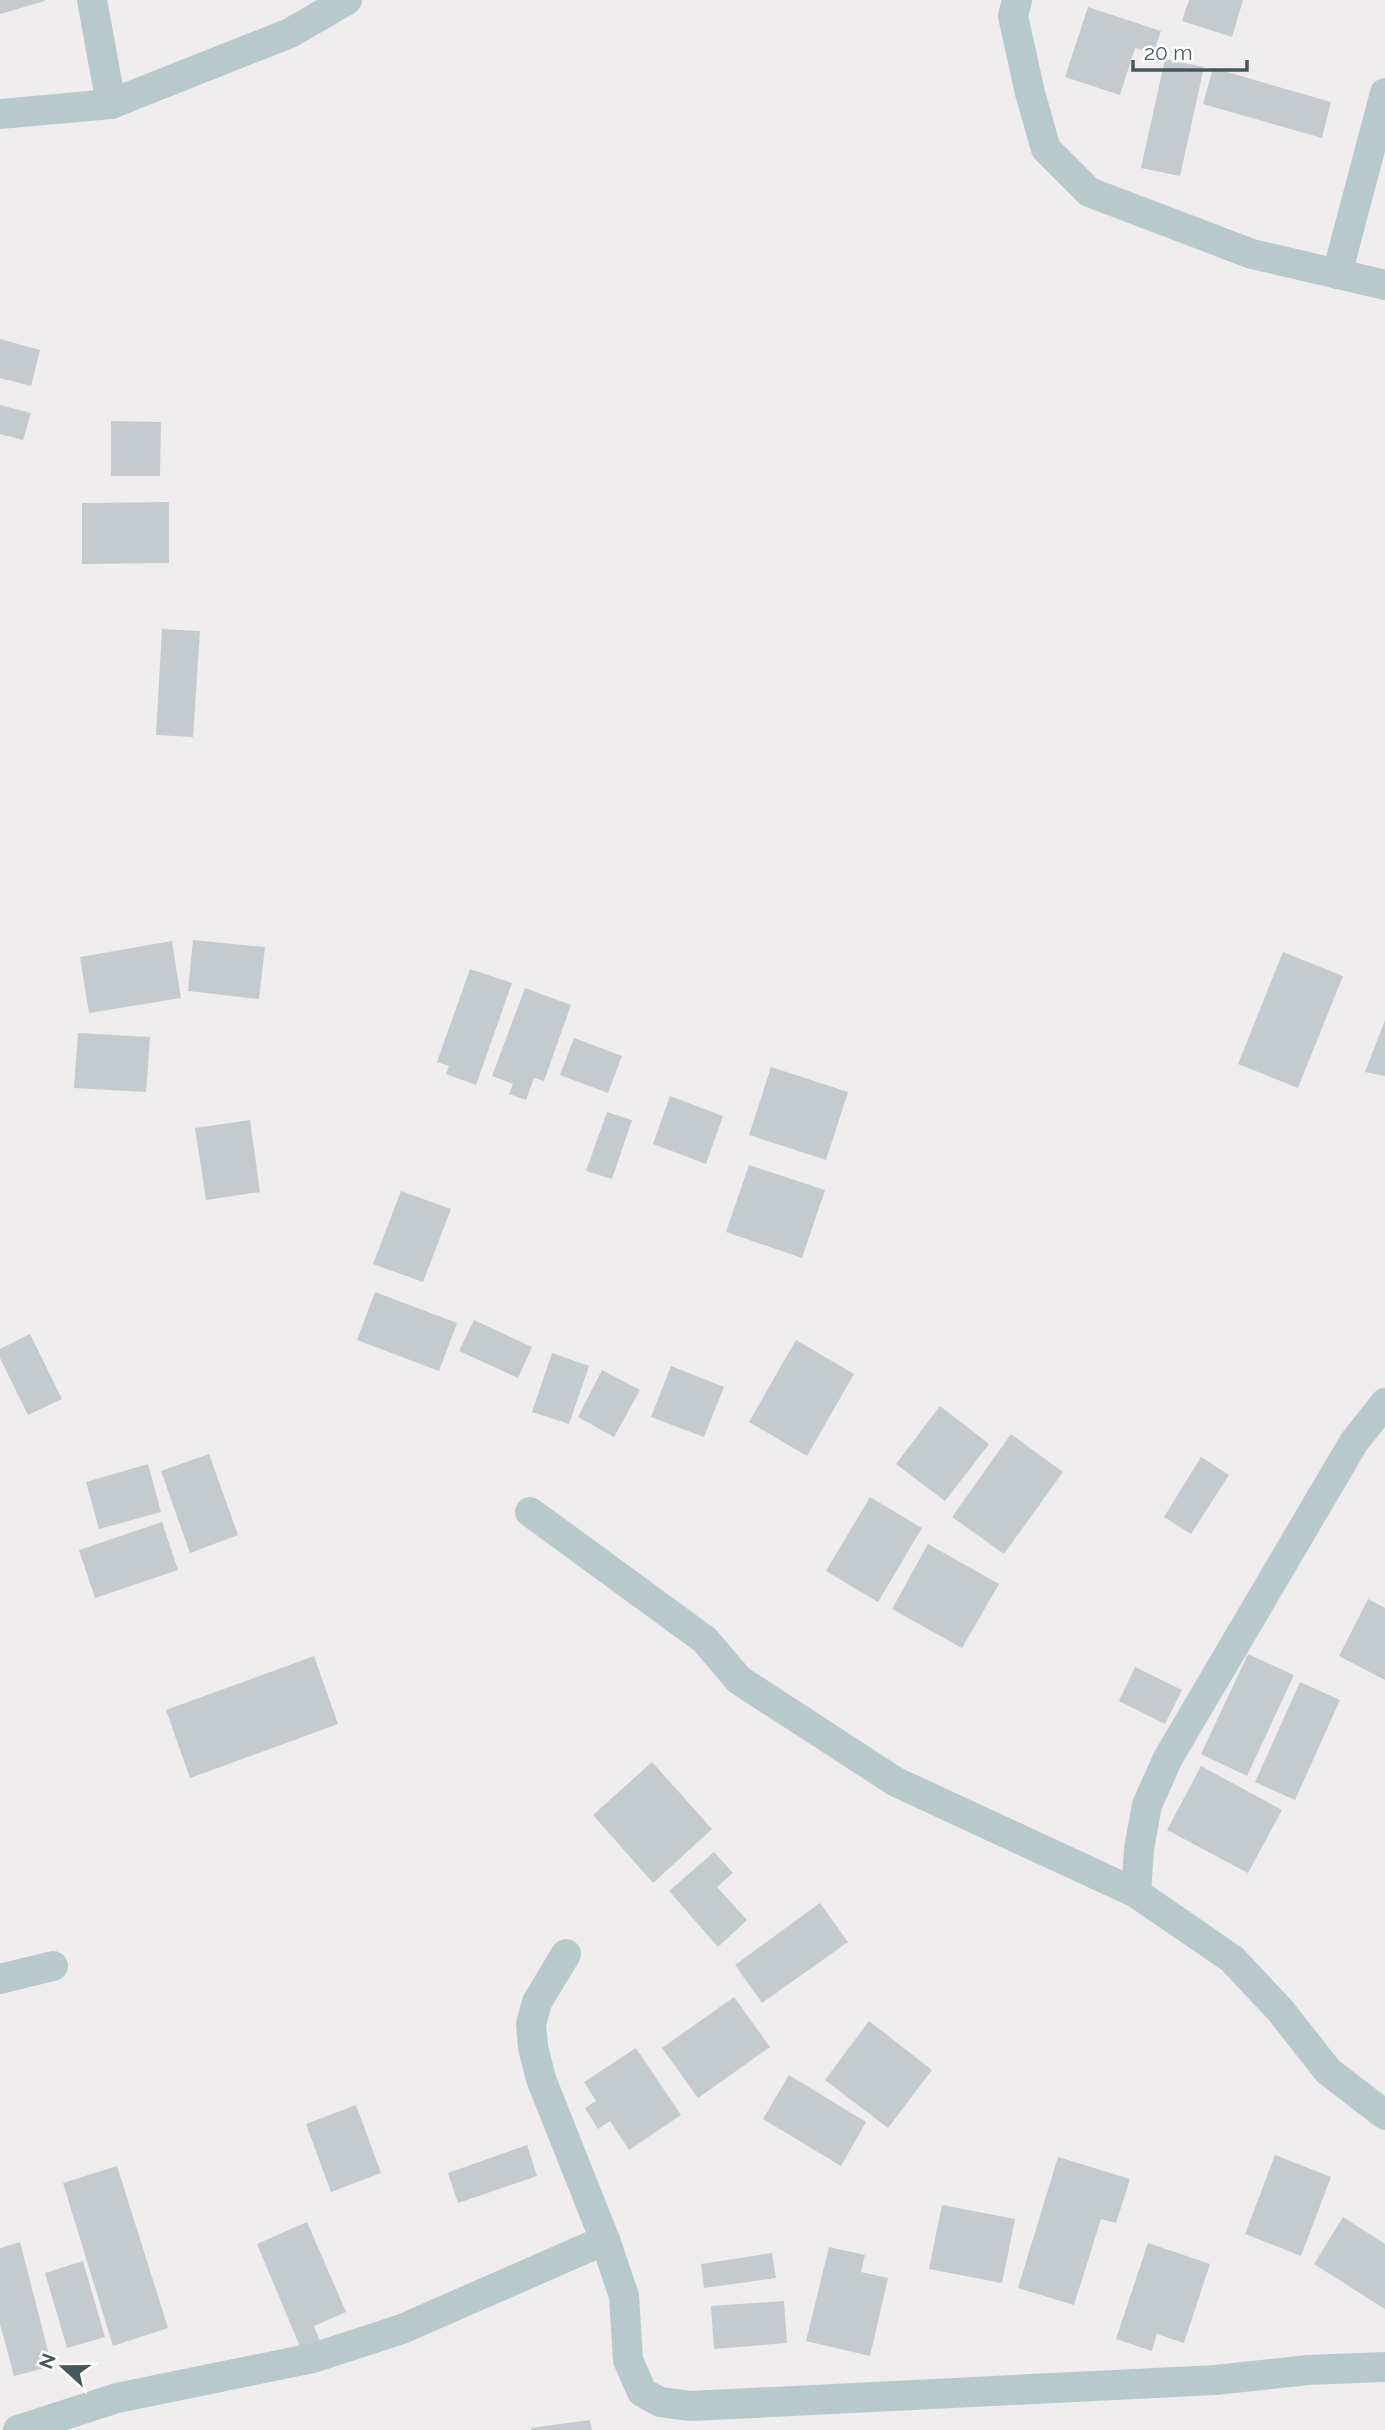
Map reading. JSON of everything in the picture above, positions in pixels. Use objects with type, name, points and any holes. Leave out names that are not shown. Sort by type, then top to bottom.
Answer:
[{"type":"street","points":[[92,0],[111,104]]},
{"type":"street","points":[[0,114],[111,104],[290,33],[346,0]]},
{"type":"street","points":[[1017,0],[1013,16],[1046,149],[1089,192],[1252,254],[1385,285]]},
{"type":"street","points":[[1337,274],[1385,93]]},
{"type":"street","points":[[1136,1893],[1139,1849],[1147,1805],[1168,1758],[1354,1442],[1385,1404]]},
{"type":"street","points":[[530,1512],[705,1640],[739,1680],[896,1782],[1136,1893],[1232,1959],[1280,2010],[1328,2071],[1385,2115]]},
{"type":"street","points":[[566,1954],[537,2002],[531,2024],[533,2047],[541,2079],[605,2240],[624,2296],[628,2360],[642,2392],[660,2402],[691,2406],[1215,2380],[1308,2370],[1385,2367]]},
{"type":"street","points":[[0,1979],[53,1966]]},
{"type":"street","points":[[18,2430],[117,2398],[325,2354],[402,2329],[605,2240]]},
{"type":"building","points":[[0,0],[45,0],[45,1],[0,14]]},
{"type":"building","points":[[1189,0],[1243,0],[1232,37],[1182,21]]},
{"type":"building","points":[[1088,7],[1161,31],[1153,54],[1135,48],[1120,95],[1065,77]]},
{"type":"building","points":[[1165,59],[1204,67],[1180,176],[1141,168]]},
{"type":"building","points":[[1213,68],[1331,102],[1322,138],[1203,104]]},
{"type":"building","points":[[0,339],[40,350],[31,386],[0,378]]},
{"type":"building","points":[[0,405],[31,413],[23,440],[0,434]]},
{"type":"building","points":[[111,421],[161,422],[160,476],[111,476]]},
{"type":"building","points":[[169,502],[169,563],[82,564],[82,503]]},
{"type":"building","points":[[162,629],[200,631],[193,737],[156,735]]},
{"type":"building","points":[[193,940],[265,947],[259,999],[188,991]]},
{"type":"building","points":[[172,941],[181,998],[89,1013],[80,957]]},
{"type":"building","points":[[1283,952],[1343,976],[1298,1088],[1238,1064]]},
{"type":"building","points":[[470,969],[512,983],[476,1085],[446,1074],[449,1066],[437,1062]]},
{"type":"building","points":[[525,988],[571,1005],[544,1081],[534,1078],[526,1100],[509,1094],[513,1084],[492,1076]]},
{"type":"building","points":[[1385,1020],[1385,1076],[1365,1072]]},
{"type":"building","points":[[78,1033],[150,1037],[146,1092],[74,1088]]},
{"type":"building","points":[[574,1038],[622,1056],[608,1093],[560,1075]]},
{"type":"building","points":[[771,1067],[848,1092],[826,1160],[749,1135]]},
{"type":"building","points":[[670,1096],[723,1116],[706,1164],[653,1144]]},
{"type":"building","points":[[607,1112],[632,1120],[612,1179],[586,1171]]},
{"type":"building","points":[[250,1120],[260,1192],[206,1200],[195,1128]]},
{"type":"building","points":[[749,1165],[825,1190],[802,1258],[726,1232]]},
{"type":"building","points":[[401,1191],[451,1209],[423,1282],[373,1264]]},
{"type":"building","points":[[375,1292],[457,1323],[439,1371],[357,1340]]},
{"type":"building","points":[[474,1320],[532,1347],[518,1378],[459,1351]]},
{"type":"building","points":[[30,1334],[62,1399],[28,1415],[0,1358],[0,1349]]},
{"type":"building","points":[[796,1340],[854,1374],[807,1456],[749,1422]]},
{"type":"building","points":[[552,1353],[589,1366],[569,1424],[532,1412]]},
{"type":"building","points":[[671,1366],[724,1387],[704,1437],[651,1417]]},
{"type":"building","points":[[602,1370],[640,1390],[614,1437],[578,1417]]},
{"type":"building","points":[[940,1406],[989,1444],[945,1501],[896,1464]]},
{"type":"building","points":[[1011,1434],[1063,1472],[1004,1554],[952,1517]]},
{"type":"building","points":[[209,1454],[238,1535],[190,1553],[161,1471]]},
{"type":"building","points":[[1201,1457],[1229,1475],[1191,1534],[1164,1517]]},
{"type":"building","points":[[148,1464],[161,1512],[99,1529],[86,1482]]},
{"type":"building","points":[[870,1497],[922,1528],[878,1602],[826,1571]]},
{"type":"building","points":[[162,1522],[178,1570],[95,1598],[79,1550]]},
{"type":"building","points":[[928,1544],[999,1584],[962,1648],[892,1609]]},
{"type":"building","points":[[1368,1599],[1385,1608],[1385,1680],[1339,1656]]},
{"type":"building","points":[[1248,1654],[1294,1675],[1247,1776],[1201,1754]]},
{"type":"building","points":[[314,1656],[338,1724],[190,1778],[166,1710]]},
{"type":"building","points":[[1135,1667],[1182,1690],[1165,1724],[1119,1701]]},
{"type":"building","points":[[1300,1682],[1340,1700],[1295,1800],[1255,1782]]},
{"type":"building","points":[[652,1762],[712,1829],[653,1883],[593,1815]]},
{"type":"building","points":[[1201,1766],[1282,1810],[1248,1873],[1167,1830]]},
{"type":"building","points":[[714,1852],[733,1873],[717,1887],[747,1920],[718,1947],[669,1891]]},
{"type":"building","points":[[820,1903],[848,1942],[762,2003],[735,1965]]},
{"type":"building","points":[[734,1997],[770,2047],[698,2098],[662,2048]]},
{"type":"building","points":[[869,2021],[932,2070],[888,2128],[825,2080]]},
{"type":"building","points":[[636,2048],[681,2115],[629,2150],[610,2121],[598,2129],[585,2108],[596,2101],[584,2082]]},
{"type":"building","points":[[789,2075],[866,2122],[841,2166],[763,2119]]},
{"type":"building","points":[[356,2105],[381,2173],[331,2192],[306,2124]]},
{"type":"building","points":[[527,2145],[537,2176],[458,2203],[448,2173]]},
{"type":"building","points":[[1275,2155],[1331,2177],[1301,2256],[1245,2234]]},
{"type":"building","points":[[1058,2157],[1130,2179],[1116,2223],[1101,2219],[1074,2305],[1018,2288]]},
{"type":"building","points":[[117,2166],[168,2328],[113,2346],[63,2183]]},
{"type":"building","points":[[942,2205],[1015,2219],[1002,2283],[929,2269]]},
{"type":"building","points":[[1343,2217],[1385,2244],[1385,2309],[1314,2264]]},
{"type":"building","points":[[307,2222],[346,2312],[314,2326],[320,2341],[301,2349],[257,2244]]},
{"type":"building","points":[[20,2242],[52,2366],[14,2376],[0,2324],[0,2248]]},
{"type":"building","points":[[1148,2243],[1210,2264],[1184,2343],[1157,2334],[1152,2351],[1116,2339]]},
{"type":"building","points":[[829,2247],[865,2255],[861,2272],[888,2278],[870,2356],[806,2341]]},
{"type":"building","points":[[772,2253],[776,2278],[704,2288],[701,2264]]},
{"type":"building","points":[[83,2261],[105,2337],[67,2348],[45,2273]]},
{"type":"building","points":[[784,2301],[787,2343],[714,2349],[711,2306]]},
{"type":"building","points":[[590,2420],[592,2430],[531,2430],[531,2428]]}]
